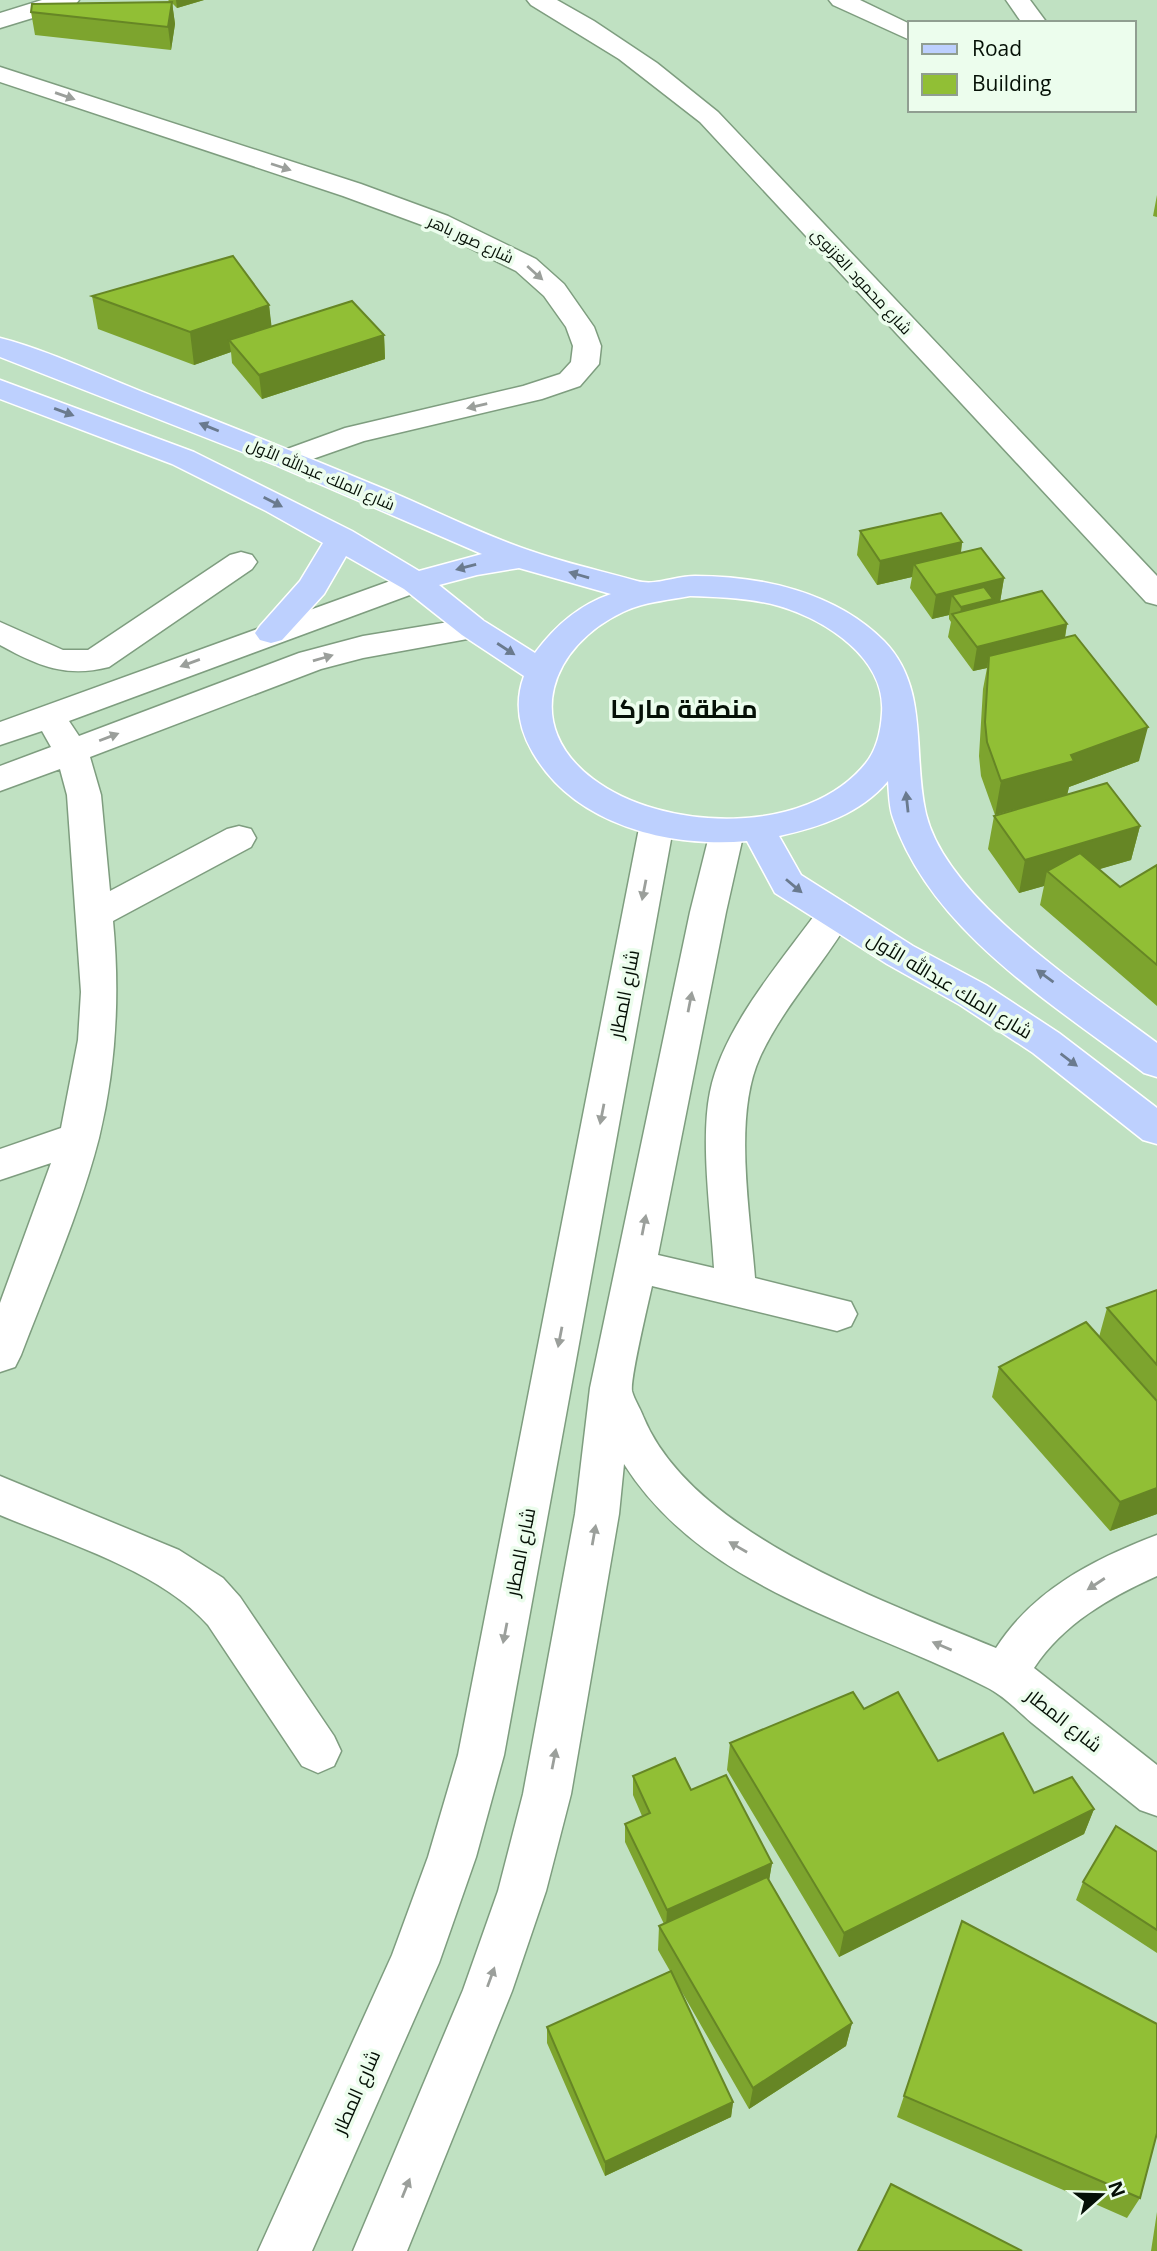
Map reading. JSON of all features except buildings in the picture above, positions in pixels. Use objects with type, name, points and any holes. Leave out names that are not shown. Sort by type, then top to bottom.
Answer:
[{"type":"main road","name":"شارع الملك عبدالله الأول","points":[[0,347],[287,459],[519,558],[645,593]]},
{"type":"main road","points":[[0,389],[183,458],[341,538],[415,582],[473,628],[540,671]]},
{"type":"main road","points":[[271,633],[313,587],[341,538]]},
{"type":"main road","points":[[415,582],[475,565],[519,558]]},
{"type":"main road","points":[[900,728],[889,757],[868,782],[839,804],[801,820],[743,831],[657,823],[615,808],[579,787],[553,760],[537,731],[533,701],[540,671],[556,645],[579,623],[610,606],[645,593],[690,586],[737,587],[784,595],[825,612],[860,635],[886,663],[899,695],[909,816],[932,865],[965,907],[1005,947],[1157,1063]]},
{"type":"main road","name":"شارع الملك عبدالله الأول","points":[[743,831],[788,884],[900,955],[973,995],[1046,1043],[1157,1129]]},
{"type":"street","points":[[0,21],[67,0]]},
{"type":"street","name":"شارع محمود الغزنوي","points":[[540,0],[621,47],[660,74],[709,117],[1157,595]]},
{"type":"street","points":[[841,0],[908,32]]},
{"type":"street","points":[[1018,0],[1034,21]]},
{"type":"street","name":"شارع صور باهر","points":[[0,74],[352,190],[439,222],[526,265],[554,290],[580,327],[587,346],[585,364],[570,380],[532,393],[355,434],[287,459]]},
{"type":"street","points":[[0,632],[67,663],[91,662],[241,562]]},
{"type":"street","points":[[0,734],[415,582]]},
{"type":"street","points":[[0,779],[259,680],[363,647],[473,628]]},
{"type":"street","points":[[233,647],[259,680]]},
{"type":"street","points":[[0,1355],[80,1137],[94,1063],[99,992],[84,795],[80,772],[72,751],[49,715]]},
{"type":"street","name":"شارع المطار","points":[[285,2251],[414,1963],[452,1857],[481,1755],[657,823]]},
{"type":"street","points":[[380,2251],[487,1991],[522,1891],[547,1794],[597,1514],[611,1388],[636,1266],[743,831]]},
{"type":"street","points":[[93,916],[239,838]]},
{"type":"street","points":[[736,1290],[727,1138],[727,1108],[733,1079],[754,1035],[835,914]]},
{"type":"street","points":[[0,1166],[80,1137]]},
{"type":"street","points":[[636,1266],[837,1314]]},
{"type":"street","name":"شارع المطار","points":[[611,1388],[631,1439],[654,1476],[681,1504],[720,1536],[824,1596],[1005,1673],[1157,1794]]},
{"type":"street","points":[[0,1495],[163,1564],[207,1592],[224,1611],[318,1751]]},
{"type":"street","points":[[1005,1673],[1032,1634],[1064,1604],[1108,1576],[1157,1555]]},
{"type":"district","name":"منطقة ماركا","points":[[684,708]]}]
